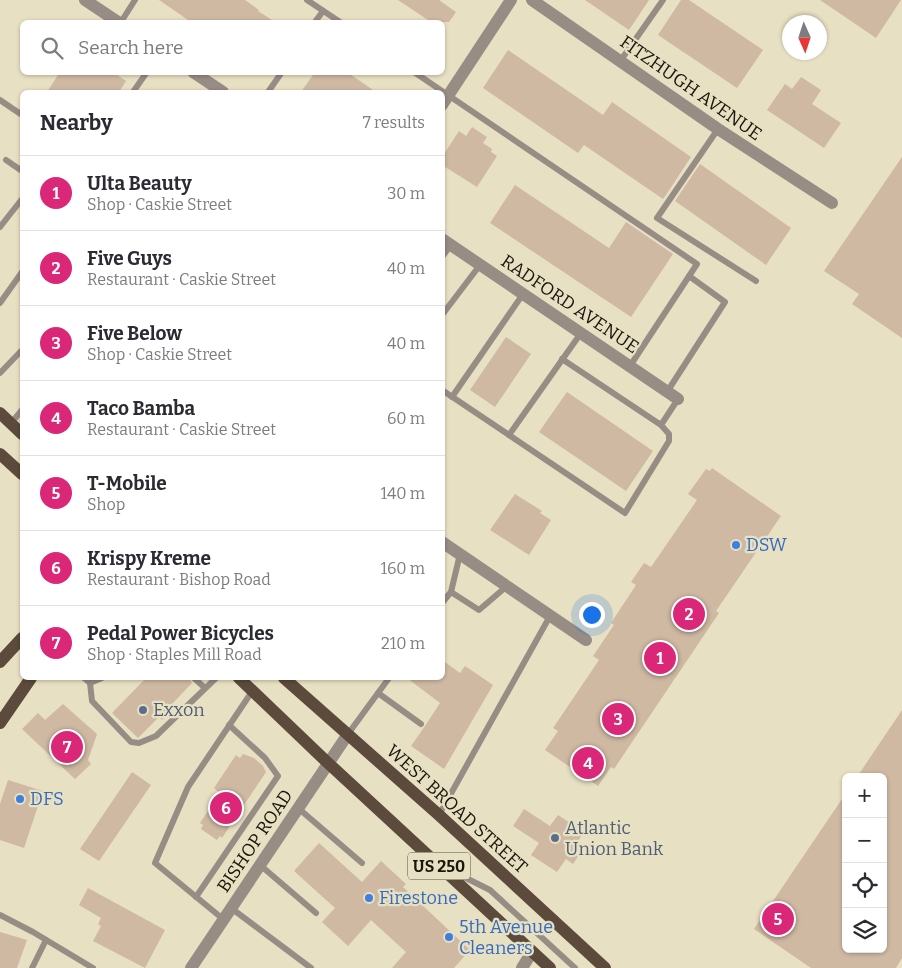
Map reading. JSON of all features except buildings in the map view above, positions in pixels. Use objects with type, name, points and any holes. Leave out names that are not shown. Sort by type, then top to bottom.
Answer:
[{"type":"main road","points":[[0,413],[20,432]]},
{"type":"main road","points":[[0,454],[20,472]]},
{"type":"main road","points":[[0,662],[20,640]]},
{"type":"main road","points":[[0,723],[30,680]]},
{"type":"main road","name":"US 250","points":[[241,680],[328,763],[550,968]]},
{"type":"main road","name":"WEST BROAD STREET","points":[[286,680],[439,815],[605,968]]},
{"type":"street","points":[[85,0],[117,20]]},
{"type":"street","points":[[446,101],[511,0]]},
{"type":"street","name":"FITZHUGH AVENUE","points":[[532,0],[718,129],[832,204]]},
{"type":"street","points":[[198,75],[221,90]]},
{"type":"street","name":"RADFORD AVENUE","points":[[447,242],[672,395]]},
{"type":"street","points":[[445,544],[586,640]]},
{"type":"street","name":"BISHOP ROAD","points":[[191,968],[348,734]]},
{"type":"street","points":[[522,968],[532,952]]},
{"type":"lane","points":[[121,20],[135,0]]},
{"type":"lane","points":[[308,0],[337,20]]},
{"type":"lane","points":[[621,60],[663,0]]},
{"type":"lane","points":[[316,20],[323,11]]},
{"type":"lane","points":[[135,90],[145,75]]},
{"type":"lane","points":[[269,90],[280,75]]},
{"type":"lane","points":[[417,75],[434,90]]},
{"type":"lane","points":[[446,101],[697,264],[630,366]]},
{"type":"lane","points":[[1,102],[20,114]]},
{"type":"lane","points":[[718,129],[657,218],[756,281]]},
{"type":"lane","points":[[6,160],[20,170]]},
{"type":"lane","points":[[0,226],[20,201]]},
{"type":"lane","points":[[445,311],[480,264]]},
{"type":"lane","points":[[0,303],[20,275]]},
{"type":"lane","points":[[661,425],[672,395],[725,302],[689,276]]},
{"type":"lane","points":[[452,397],[523,294]]},
{"type":"lane","points":[[509,435],[581,333]]},
{"type":"lane","points":[[1,369],[20,352]]},
{"type":"lane","points":[[445,392],[625,513],[669,441],[669,434],[661,425],[562,359]]},
{"type":"lane","points":[[11,423],[20,412]]},
{"type":"lane","points":[[445,599],[451,592],[460,554]]},
{"type":"lane","points":[[451,592],[478,610],[507,586]]},
{"type":"lane","points":[[439,815],[550,616]]},
{"type":"lane","points":[[86,680],[90,683],[92,701],[131,742],[139,743],[156,736],[214,680]]},
{"type":"lane","points":[[90,683],[97,680]]},
{"type":"lane","points":[[196,680],[205,688]]},
{"type":"lane","points":[[348,734],[388,680]]},
{"type":"lane","points":[[223,920],[155,863],[188,788],[253,690]]},
{"type":"lane","points":[[378,693],[421,724]]},
{"type":"lane","points":[[196,897],[278,776],[265,758],[229,725]]},
{"type":"lane","points":[[298,808],[362,863]]},
{"type":"lane","points":[[436,862],[490,890],[575,968]]},
{"type":"lane","points":[[260,865],[316,913]]},
{"type":"lane","points":[[231,908],[311,968]]},
{"type":"lane","points":[[0,915],[93,968]]},
{"type":"lane","points":[[32,968],[46,940]]},
{"type":"place","name":"DSW","points":[[736,545]]},
{"type":"place","name":"Five Guys","points":[[689,614]]},
{"type":"place","name":"Ulta Beauty","points":[[660,658]]},
{"type":"place","name":"Exxon","points":[[143,710]]},
{"type":"place","name":"Five Below","points":[[618,719]]},
{"type":"place","name":"Pedal Power Bicycles","points":[[67,747]]},
{"type":"place","name":"Taco Bamba","points":[[588,763]]},
{"type":"place","name":"DFS","points":[[20,799]]},
{"type":"place","name":"Krispy Kreme","points":[[226,808]]},
{"type":"place","name":"Atlantic Union Bank","points":[[555,838]]},
{"type":"place","name":"Firestone","points":[[369,898]]},
{"type":"place","name":"T-Mobile","points":[[778,919]]},
{"type":"place","name":"5th Avenue Cleaners","points":[[449,937]]}]
